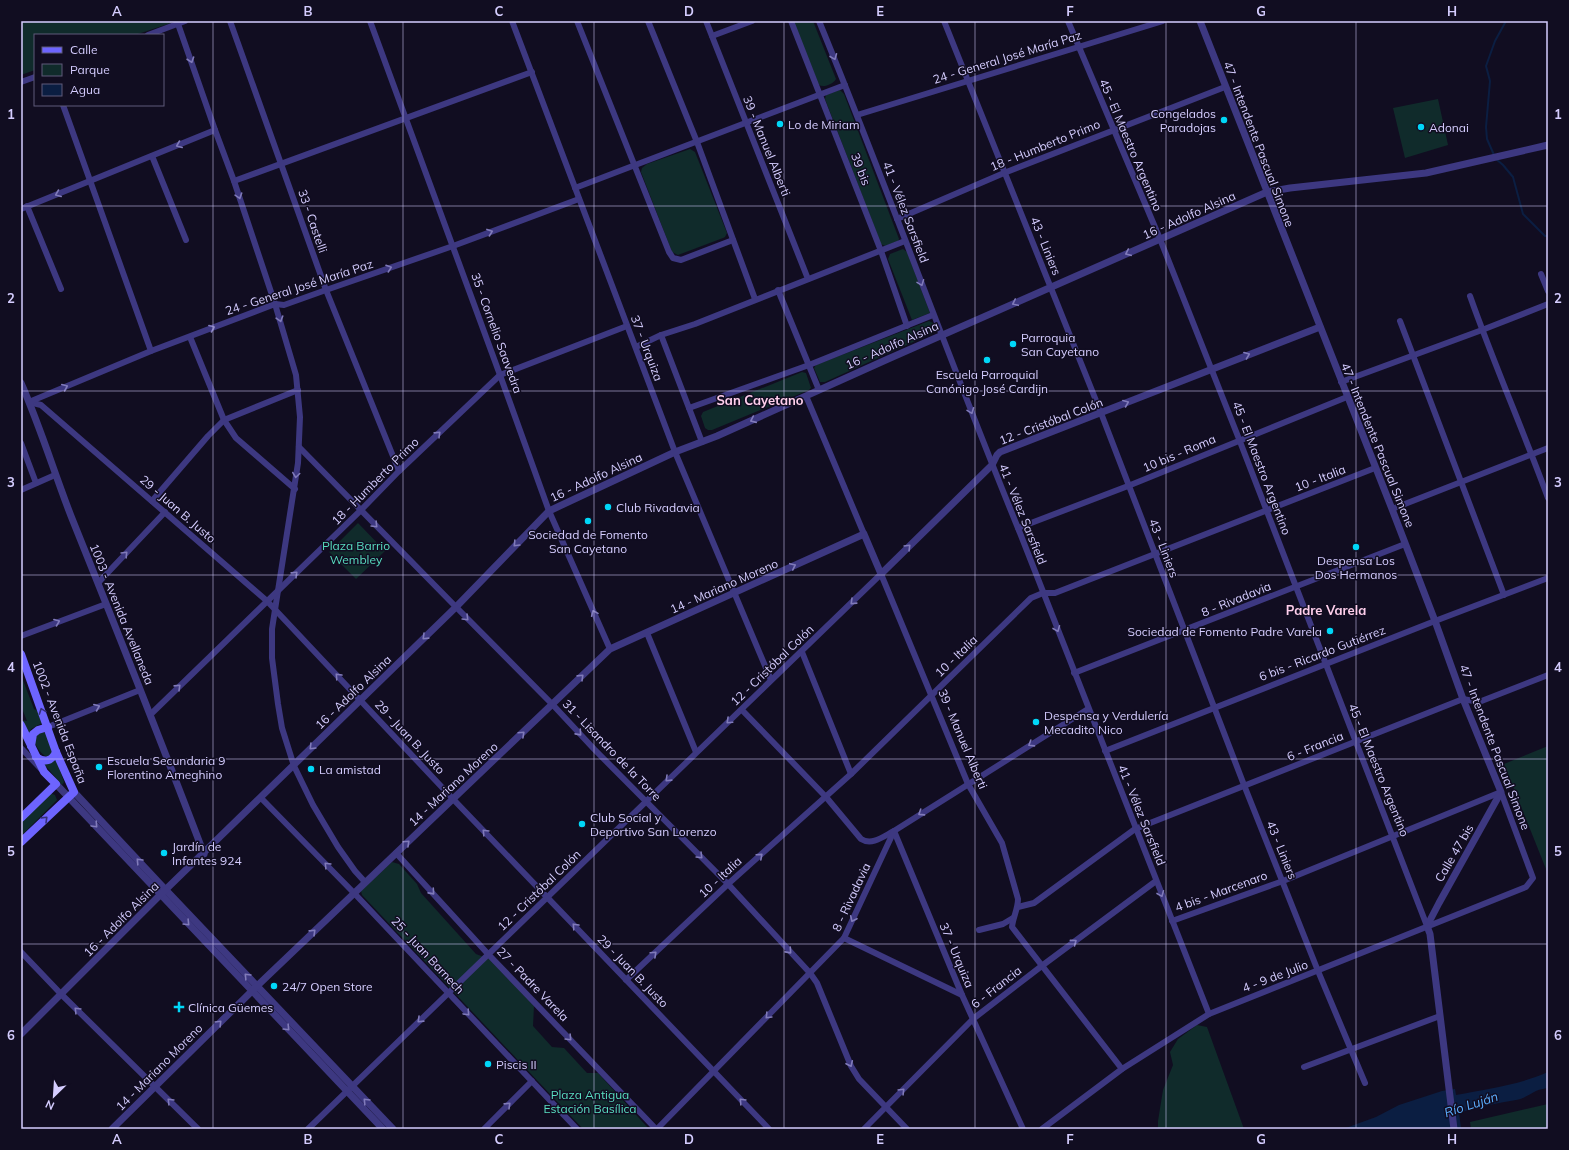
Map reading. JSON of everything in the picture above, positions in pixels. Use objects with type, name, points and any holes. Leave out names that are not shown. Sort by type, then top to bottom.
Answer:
[{"type":"main road","name":"1002 - Avenida España","points":[[21,654],[72,794]]},
{"type":"main road","points":[[21,725],[44,772],[56,784],[21,818]]},
{"type":"main road","points":[[32,748],[33,734],[38,730],[48,727]]},
{"type":"main road","points":[[36,757],[48,761],[54,757],[56,752]]},
{"type":"main road","points":[[21,842],[72,794]]},
{"type":"street","points":[[150,34],[178,22],[185,21]]},
{"type":"street","name":"33 - Castelli","points":[[230,21],[326,290],[399,471]]},
{"type":"street","name":"35 - Cornelio Saavedra","points":[[370,21],[549,511],[610,649]]},
{"type":"street","name":"37 - Urquiza","points":[[512,21],[675,452],[771,680]]},
{"type":"street","points":[[578,21],[669,252],[673,258],[681,260],[733,240]]},
{"type":"street","points":[[648,21],[697,142],[755,299]]},
{"type":"street","name":"39 - Manuel Alberti","points":[[706,21],[808,278]]},
{"type":"street","points":[[712,36],[752,21]]},
{"type":"street","name":"39 bis","points":[[791,21],[881,251],[907,326]]},
{"type":"street","name":"41 - Vélez Sarsfield","points":[[819,21],[846,85],[933,315],[1209,1014]]},
{"type":"street","name":"43 - Liniers","points":[[944,21],[1101,413],[1244,785],[1318,971],[1365,1083]]},
{"type":"street","name":"45 - El Maestro Argentino","points":[[1068,21],[1160,239],[1393,835],[1427,926]]},
{"type":"street","name":"24 - General José María Paz","points":[[857,115],[1163,21]]},
{"type":"street","name":"47 - Intendente Pascual Simone","points":[[1200,21],[1392,509],[1463,699],[1501,792],[1533,878]]},
{"type":"street","points":[[178,22],[234,181],[275,304],[296,375],[300,417],[299,447],[294,489],[272,629],[272,658],[282,728],[294,766],[313,805],[338,847],[365,882]]},
{"type":"street","points":[[234,181],[532,72]]},
{"type":"street","points":[[21,82],[34,77]]},
{"type":"street","points":[[575,188],[846,85]]},
{"type":"street","name":"18 - Humberto Primo","points":[[897,219],[1004,173],[1225,87]]},
{"type":"street","points":[[63,106],[151,351]]},
{"type":"street","points":[[21,209],[215,130]]},
{"type":"street","name":"16 - Adolfo Alsina","points":[[21,1034],[163,892],[204,854],[456,607],[549,511],[675,452],[702,442],[1267,192],[1297,187],[1426,173],[1548,145]]},
{"type":"street","points":[[152,156],[186,240]]},
{"type":"street","name":"24 - General José María Paz","points":[[30,402],[151,351],[275,304],[284,305],[453,246],[579,199]]},
{"type":"street","points":[[27,206],[60,289]]},
{"type":"street","points":[[636,347],[661,334],[695,324],[808,278],[905,241]]},
{"type":"street","points":[[1541,274],[1548,291]]},
{"type":"street","points":[[778,290],[819,390]]},
{"type":"street","points":[[1470,296],[1548,498]]},
{"type":"street","points":[[1341,382],[1548,304]]},
{"type":"street","points":[[689,408],[809,365],[933,315]]},
{"type":"street","points":[[1400,321],[1504,595]]},
{"type":"street","name":"18 - Humberto Primo","points":[[151,714],[361,510],[399,471],[500,375],[627,326]]},
{"type":"street","name":"12 - Cristóbal Colón","points":[[308,1129],[645,801],[802,652],[992,465],[996,455],[1000,452],[1320,327]]},
{"type":"street","points":[[661,334],[702,442]]},
{"type":"street","points":[[190,337],[224,420],[236,438],[294,489]]},
{"type":"street","name":"1003 - Avenida Avellaneda","points":[[21,383],[30,402],[55,474],[140,690],[151,714],[204,854]]},
{"type":"street","points":[[152,501],[208,436],[224,420],[298,390]]},
{"type":"street","name":"39 - Manuel Alberti","points":[[806,396],[968,784],[1002,843],[1015,886],[1018,907]]},
{"type":"street","name":"10 bis - Roma","points":[[1018,528],[1128,486],[1347,397]]},
{"type":"street","name":"29 - Juan B. Justo","points":[[30,402],[41,405],[267,601],[453,799],[769,1129]]},
{"type":"street","points":[[21,443],[36,483]]},
{"type":"street","name":"31 - Lisandro de la Torre","points":[[299,447],[728,884],[810,973],[817,983],[851,1066],[859,1079],[907,1129]]},
{"type":"street","points":[[1392,509],[1548,448]]},
{"type":"street","name":"10 - Italia","points":[[626,980],[728,884],[851,774],[1031,598],[1043,593],[1055,593],[1375,468]]},
{"type":"street","points":[[21,490],[55,474]]},
{"type":"street","points":[[98,583],[165,512]]},
{"type":"street","name":"14 - Mariano Moreno","points":[[112,1129],[365,882],[553,705],[610,649],[864,534]]},
{"type":"street","name":"8 - Rivadavia","points":[[1074,673],[1405,544]]},
{"type":"street","name":"6 bis - Ricardo Gutiérrez","points":[[1105,752],[1325,664],[1548,578]]},
{"type":"street","points":[[21,636],[106,604]]},
{"type":"street","points":[[647,633],[696,752]]},
{"type":"street","points":[[802,652],[851,774]]},
{"type":"street","name":"6 - Francia","points":[[1136,828],[1463,699],[1479,702],[1548,675]]},
{"type":"street","points":[[48,727],[140,690]]},
{"type":"street","points":[[742,710],[826,797],[861,839],[866,842],[872,842],[894,831],[1088,709]]},
{"type":"street","points":[[21,748],[44,772]]},
{"type":"street","points":[[56,784],[72,794],[254,989],[349,1088],[393,1129]]},
{"type":"street","name":"4 bis - Marcenaro","points":[[1172,921],[1283,881],[1501,792]]},
{"type":"street","name":"Calle 47 bis","points":[[1427,926],[1501,792]]},
{"type":"street","name":"25 - Juan Barnech","points":[[261,798],[354,893],[577,1129]]},
{"type":"street","points":[[1122,1069],[1012,927],[1013,918],[1018,907],[1034,903],[1136,828]]},
{"type":"street","name":"37 - Urquiza","points":[[894,831],[962,995],[1023,1129]]},
{"type":"street","name":"8 - Rivadavia","points":[[656,1129],[714,1072],[844,938],[894,831]]},
{"type":"street","name":"27 - Padre Varela","points":[[396,853],[488,954],[656,1129]]},
{"type":"street","name":"4 - 9 de Julio","points":[[1042,1129],[1122,1069],[1209,1014],[1526,887],[1533,878]]},
{"type":"street","name":"6 - Francia","points":[[864,1129],[973,1019],[1042,965],[1156,881]]},
{"type":"street","points":[[979,930],[1003,924],[1013,918]]},
{"type":"street","points":[[1427,926],[1430,934],[1454,1129]]},
{"type":"street","points":[[844,938],[962,995]]},
{"type":"street","points":[[21,952],[61,994],[198,1129]]},
{"type":"street","points":[[1304,1067],[1351,1048],[1440,1016]]},
{"type":"street","points":[[484,1129],[532,1082]]},
{"type":"street","points":[[349,1088],[383,1129]]},
{"type":"green space","points":[[21,21],[171,21],[171,23],[138,34],[34,34],[34,70],[21,75]]},
{"type":"green space","points":[[793,21],[813,21],[836,79],[831,84],[826,86],[819,85]]},
{"type":"green space","points":[[840,90],[844,94],[899,239],[898,241],[885,246],[881,244],[825,99],[826,95]]},
{"type":"green space","name":"Adonai","points":[[1438,99],[1448,145],[1405,158],[1393,108]]},
{"type":"green space","points":[[690,149],[695,152],[727,233],[723,238],[678,255],[672,252],[641,172],[642,168],[647,164]]},
{"type":"green space","points":[[903,249],[907,252],[930,313],[912,320],[888,259],[890,254]]},
{"type":"green space","points":[[929,321],[933,323],[935,330],[933,333],[825,382],[820,382],[814,368],[816,365]]},
{"type":"green space","points":[[802,372],[806,373],[811,388],[809,390],[712,430],[705,428],[701,416],[703,412]]},
{"type":"green space","name":"Plaza Barrio Wembley","points":[[358,523],[385,551],[356,579],[329,552]]},
{"type":"green space","points":[[21,675],[34,709],[41,712],[44,722],[31,729],[29,736],[22,720],[27,721],[21,706]]},
{"type":"green space","points":[[41,732],[46,733],[54,752],[48,756],[45,756],[39,751],[34,740],[37,734]]},
{"type":"green space","points":[[1548,746],[1548,874],[1504,764]]},
{"type":"green space","points":[[56,759],[64,782],[62,785],[44,764]]},
{"type":"green space","points":[[50,793],[55,795],[57,800],[21,836],[21,822]]},
{"type":"green space","name":"Plaza Antigua Estación Basílica","points":[[392,862],[399,864],[417,884],[421,893],[476,954],[489,959],[534,1006],[533,1026],[552,1047],[564,1048],[587,1073],[598,1073],[649,1129],[583,1129],[362,895],[361,891]]},
{"type":"green space","points":[[1197,1025],[1207,1027],[1244,1129],[1158,1129],[1163,1090],[1173,1065],[1170,1052],[1178,1039]]},
{"type":"green space","points":[[1548,1104],[1548,1129],[1471,1129],[1470,1122]]},
{"type":"water","name":"Río Luján","points":[[1548,1072],[1548,1088],[1538,1090],[1524,1098],[1487,1105],[1459,1113],[1461,1128],[1343,1129],[1376,1117],[1399,1105],[1442,1091],[1455,1089],[1456,1095],[1491,1089],[1526,1080]]},
{"type":"waterway","points":[[1494,155],[1487,139],[1486,127],[1490,81],[1486,66],[1495,41],[1506,21]]},
{"type":"waterway","points":[[1496,159],[1513,177],[1523,214],[1545,236],[1548,236]]},
{"type":"place","name":"Congelados Paradojas","points":[[1224,120]]},
{"type":"place","name":"Lo de Miriam","points":[[780,124]]},
{"type":"place","name":"Adonai","points":[[1421,127]]},
{"type":"place","name":"Parroquia San Cayetano","points":[[1013,344]]},
{"type":"place","name":"Escuela Parroquial Canónigo José Cardijn","points":[[987,360]]},
{"type":"place","name":"Club Rivadavia","points":[[608,507]]},
{"type":"place","name":"Sociedad de Fomento San Cayetano","points":[[588,521]]},
{"type":"place","name":"Despensa Los Dos Hermanos","points":[[1356,547]]},
{"type":"place","name":"Sociedad de Fomento Padre Varela","points":[[1330,631]]},
{"type":"place","name":"Despensa y Verdulería Mecadito Nico","points":[[1036,722]]},
{"type":"place","name":"Escuela Secundaria 9 Florentino Ameghino","points":[[99,767]]},
{"type":"place","name":"La amistad","points":[[311,769]]},
{"type":"place","name":"Club Social y Deportivo San Lorenzo","points":[[582,824]]},
{"type":"place","name":"Jardín de Infantes 924","points":[[164,853]]},
{"type":"place","name":"24/7 Open Store","points":[[274,986]]},
{"type":"place","name":"Clínica Güemes","points":[[179,1007]]},
{"type":"place","name":"Piscis II","points":[[488,1064]]},
{"type":"district","name":"San Cayetano","points":[[760,400]]},
{"type":"district","name":"Padre Varela","points":[[1326,610]]}]
